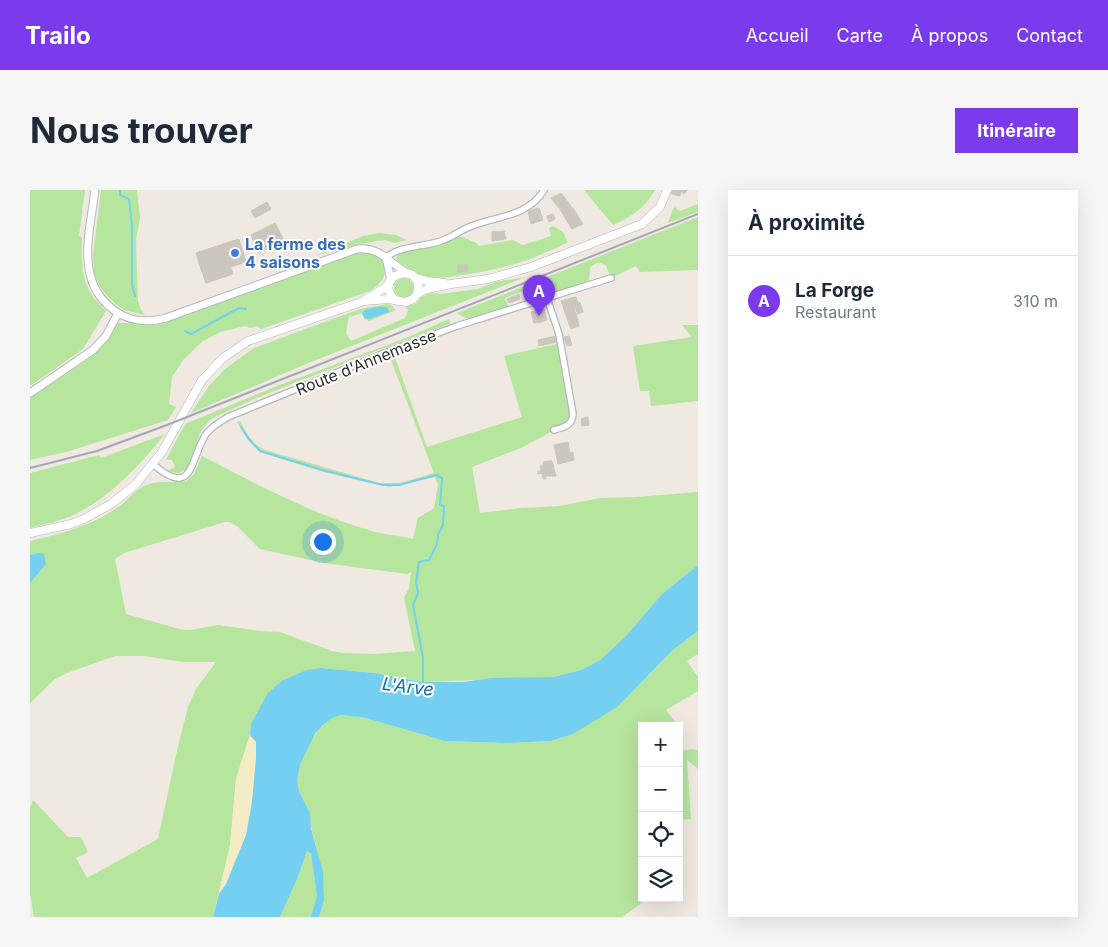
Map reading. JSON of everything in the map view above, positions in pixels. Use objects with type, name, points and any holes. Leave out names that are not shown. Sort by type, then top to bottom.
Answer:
[{"type":"main road","points":[[417,294],[451,284],[488,279],[516,271],[633,228],[656,213],[663,202],[667,190]]},
{"type":"main road","points":[[364,302],[390,283],[398,274],[407,273],[415,278],[427,281],[451,284]]},
{"type":"main road","points":[[30,533],[71,524],[99,512],[135,485],[168,442],[196,388],[208,371],[248,341],[364,302],[395,300],[406,302],[413,299],[417,294],[418,286],[415,278]]},
{"type":"main road","points":[[390,283],[390,293],[395,300]]},
{"type":"street","points":[[95,190],[87,258],[89,274],[95,289],[102,298],[118,313],[126,318],[137,321],[160,320],[357,249],[374,250],[407,273]]},
{"type":"street","points":[[386,257],[397,250],[438,242],[470,227],[522,211],[537,201],[544,190]]},
{"type":"street","points":[[386,257],[390,283]]},
{"type":"street","name":"Route d'Annemasse","points":[[153,464],[169,476],[182,477],[193,466],[211,428],[228,417],[457,326],[611,278]]},
{"type":"street","points":[[547,298],[558,334],[573,414],[572,421],[568,425],[554,430]]},
{"type":"street","points":[[30,393],[93,350],[106,336],[118,313]]},
{"type":"green space","points":[[30,190],[85,190],[79,236],[82,237],[84,277],[92,294],[106,311],[83,349],[30,386]]},
{"type":"green space","points":[[101,190],[137,190],[140,218],[136,240],[138,301],[145,315],[124,310],[118,306],[105,294],[94,273],[93,255]]},
{"type":"green space","points":[[584,190],[655,190],[647,202],[637,211],[613,225]]},
{"type":"green space","points":[[698,204],[698,212],[668,223],[675,207],[680,211]]},
{"type":"green space","points":[[698,217],[698,270],[640,272],[636,266],[611,278],[606,266],[598,263],[590,268],[589,281],[578,284],[580,288],[552,296],[547,282],[505,298],[509,309],[489,316],[470,319],[457,313]]},
{"type":"green space","points":[[553,226],[563,232],[568,242],[529,259],[477,273],[449,277],[425,277],[396,259],[399,252],[442,244],[458,237],[463,237],[479,246],[513,240],[523,245],[551,236],[549,228]]},
{"type":"green space","points":[[379,233],[396,235],[407,240],[395,243],[385,240],[358,244],[315,256],[363,236]]},
{"type":"green space","points":[[367,251],[375,254],[380,259],[385,269],[381,281],[370,291],[261,329],[257,326],[250,328],[245,326],[220,332],[203,341],[183,360],[172,377],[169,404],[176,407],[168,420],[66,452],[30,460],[30,398],[90,358],[109,339],[117,323],[161,324],[358,252]]},
{"type":"green space","points":[[526,277],[311,362],[191,413],[209,386],[225,369],[254,348],[360,309],[387,304],[396,310],[369,321],[364,318],[362,313],[349,317],[346,333],[351,341],[405,318],[408,312],[407,307],[417,303],[421,297],[433,293],[441,294],[478,289],[495,282]]},
{"type":"green space","points":[[400,278],[408,278],[414,284],[414,292],[408,298],[400,298],[394,292],[394,284]]},
{"type":"green space","points":[[449,319],[450,324],[254,399],[213,418],[200,433],[193,457],[187,468],[182,472],[176,473],[168,471],[175,467],[172,460],[166,460],[185,424],[277,386],[406,338]]},
{"type":"green space","points":[[682,325],[698,325],[698,401],[651,406],[649,391],[640,391],[633,346],[692,337]]},
{"type":"green space","points":[[560,343],[572,421],[521,448],[472,467],[480,513],[560,506],[600,498],[698,492],[698,565],[662,594],[626,636],[600,660],[581,670],[553,677],[422,682],[375,673],[321,668],[283,680],[251,724],[250,735],[236,779],[230,845],[213,917],[34,917],[30,894],[30,807],[33,800],[68,837],[81,837],[88,852],[76,858],[87,878],[158,839],[188,707],[196,689],[216,662],[184,662],[144,656],[115,656],[55,679],[30,703],[30,541],[64,532],[97,520],[117,508],[137,491],[149,484],[186,481],[194,474],[202,456],[244,478],[330,517],[375,532],[413,539],[418,518],[434,508],[438,485],[435,477],[389,487],[320,471],[263,453],[251,443],[237,422],[240,421],[253,441],[265,450],[379,483],[400,483],[434,473],[391,360],[395,358],[427,447],[522,417],[504,356]],"holes":[[[230,522],[238,527],[260,549],[324,563],[407,574],[411,572],[409,588],[404,598],[415,651],[373,654],[344,653],[332,651],[280,632],[218,625],[183,630],[126,614],[115,559],[124,553]]]},
{"type":"green space","points":[[165,434],[134,470],[98,501],[67,518],[30,528],[30,473],[99,455],[101,458]]},
{"type":"green space","points":[[698,631],[698,654],[687,661],[698,677],[698,691],[666,710],[675,722],[638,722],[638,902],[643,902],[622,917],[319,917],[323,895],[322,874],[311,829],[310,814],[298,788],[297,780],[304,755],[314,737],[332,718],[343,715],[362,717],[445,741],[507,743],[551,741],[573,734],[650,674],[673,650]]},
{"type":"green space","points":[[683,750],[698,750],[698,769],[687,760],[691,819],[683,820],[683,767]]},
{"type":"green space","points":[[307,851],[311,852],[317,896],[313,915],[311,917],[280,917],[297,879]]},
{"type":"sand","points":[[250,735],[255,741],[257,758],[248,826],[235,865],[219,894],[230,845],[236,779]]},
{"type":"water","points":[[387,307],[389,312],[369,319],[364,318],[362,313],[365,310]]},
{"type":"water","points":[[44,554],[46,564],[30,583],[30,555]]},
{"type":"water","name":"L'Arve","points":[[698,565],[698,631],[673,650],[617,707],[573,734],[551,741],[507,743],[445,741],[362,717],[341,715],[332,718],[315,734],[300,765],[297,780],[299,791],[310,813],[311,829],[323,872],[324,900],[319,917],[311,917],[317,896],[311,853],[307,851],[280,917],[213,917],[219,894],[226,884],[246,835],[252,802],[256,758],[256,742],[250,735],[251,724],[268,693],[283,680],[307,670],[321,668],[375,673],[422,682],[463,682],[491,678],[553,677],[581,670],[600,660],[626,636],[662,594]]},
{"type":"building","points":[[673,190],[688,190],[684,194],[681,191],[680,196],[671,194]]},
{"type":"building","points":[[561,193],[568,202],[559,208],[551,198]]},
{"type":"building","points":[[267,202],[271,209],[255,218],[251,211]]},
{"type":"building","points":[[568,202],[572,208],[563,214],[559,208]]},
{"type":"building","points":[[539,208],[543,220],[531,224],[528,211]]},
{"type":"building","points":[[572,208],[583,224],[576,227],[570,215],[565,218],[563,214]]},
{"type":"building","points":[[553,214],[555,219],[549,222],[547,216]]},
{"type":"building","points":[[570,215],[576,227],[572,229],[565,218]]},
{"type":"building","points":[[275,223],[284,240],[259,253],[251,235]]},
{"type":"building","points":[[504,231],[506,239],[492,241],[492,232]]},
{"type":"building","name":"La ferme des 4 saisons","points":[[239,239],[246,262],[230,267],[223,244]]},
{"type":"building","points":[[223,244],[225,250],[214,253],[218,264],[201,269],[196,253]]},
{"type":"building","points":[[225,250],[233,274],[206,283],[201,269],[218,264],[214,253]]},
{"type":"building","points":[[458,265],[467,265],[467,271],[458,272]]},
{"type":"building","points":[[519,294],[520,299],[509,303],[507,299]]},
{"type":"building","points":[[576,297],[578,303],[580,302],[583,312],[578,314],[571,298]]},
{"type":"building","points":[[571,298],[578,320],[569,324],[561,301]]},
{"type":"building","points":[[544,309],[547,320],[534,323],[531,312]]},
{"type":"building","points":[[578,321],[579,326],[571,329],[569,324]]},
{"type":"building","points":[[556,336],[557,342],[539,346],[538,340]]},
{"type":"building","points":[[569,336],[572,345],[567,346],[564,337]]},
{"type":"building","points":[[588,417],[589,425],[582,426],[581,419]]},
{"type":"building","points":[[568,442],[570,453],[573,452],[574,460],[558,464],[554,445]]},
{"type":"building","points":[[547,461],[550,476],[546,476],[546,479],[543,479],[542,473],[538,474],[538,471],[541,471],[540,466],[543,466],[543,462]]},
{"type":"building","points":[[548,461],[552,461],[556,476],[550,476]]},
{"type":"waterway","points":[[120,190],[120,195],[129,199],[132,226],[132,285],[135,296]]},
{"type":"waterway","points":[[185,331],[191,334],[239,308],[246,309]]},
{"type":"waterway","name":"L'Arve","points":[[241,427],[260,451],[326,471],[383,485],[399,485],[436,475],[442,478],[440,505],[444,506],[443,525],[429,560],[419,562],[416,582],[418,593],[413,605],[423,658],[423,684]]},
{"type":"railway","points":[[30,468],[97,451],[167,425],[698,214]]},
{"type":"place","name":"La ferme des 4 saisons","points":[[235,253]]},
{"type":"place","name":"La Forge","points":[[539,316]]}]
